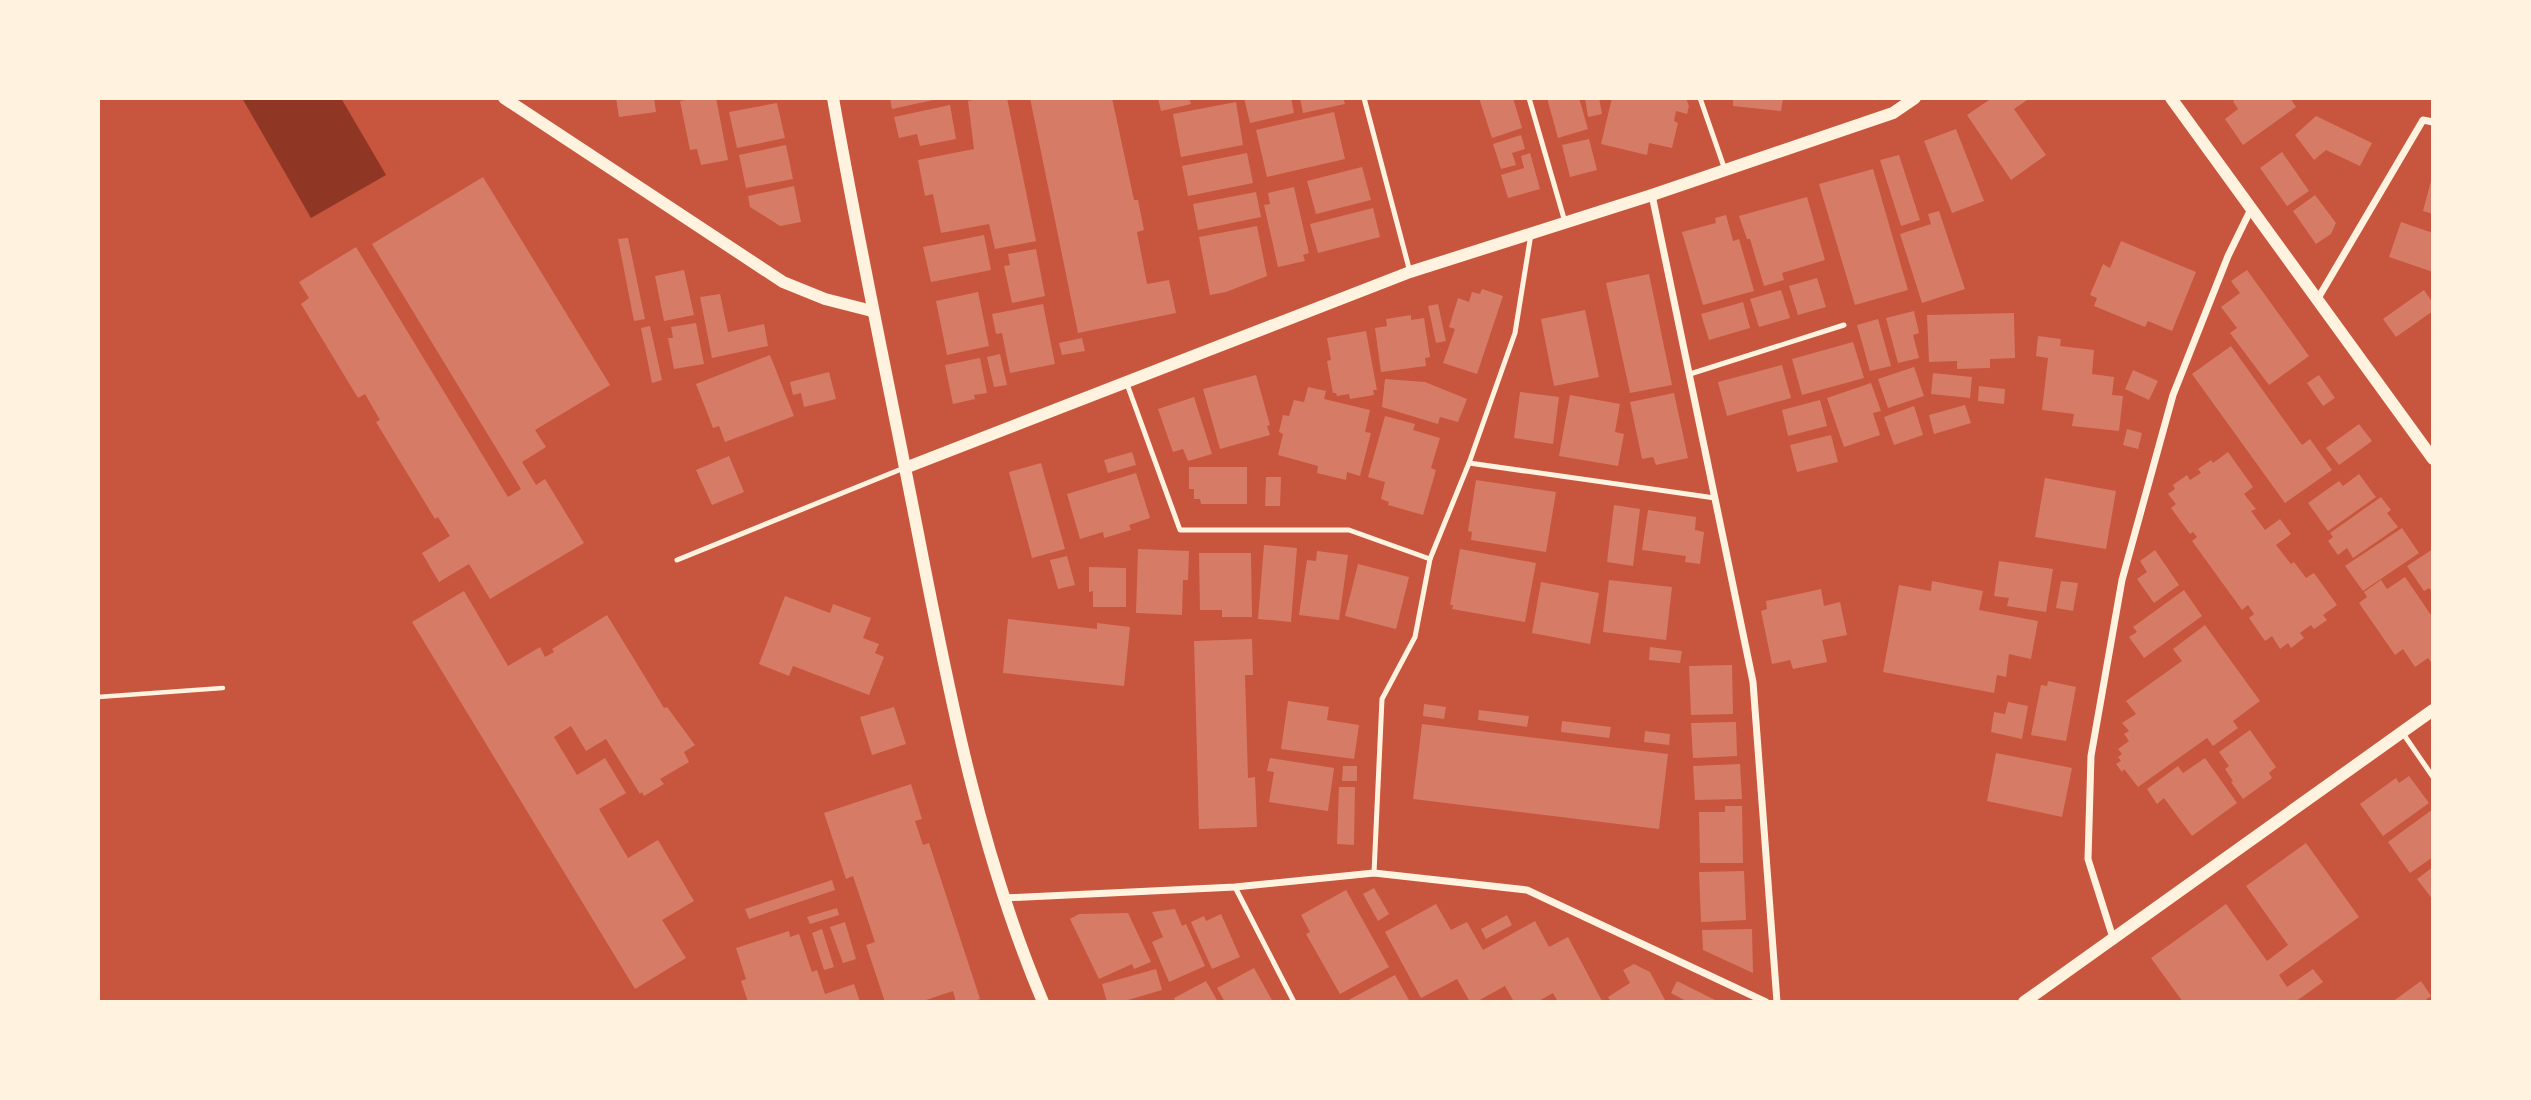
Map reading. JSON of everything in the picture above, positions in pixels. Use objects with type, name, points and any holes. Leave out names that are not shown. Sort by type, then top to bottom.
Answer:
[{"type":"street","points":[[505,98],[783,282],[825,299],[872,311]]},
{"type":"street","points":[[833,98],[872,311],[948,690],[971,789],[1004,898],[1044,1002]]},
{"type":"street","points":[[2171,98],[2433,459]]},
{"type":"street","points":[[905,468],[1410,272],[1652,195],[1893,113],[1907,100]]},
{"type":"street","points":[[2317,301],[2423,120],[2433,122]]},
{"type":"street","points":[[1652,195],[1717,498],[1753,682],[1776,1002]]},
{"type":"street","points":[[2113,938],[2088,859],[2091,756],[2122,580],[2173,395],[2228,256],[2251,209]]},
{"type":"street","points":[[2024,1002],[2433,710]]},
{"type":"street","points":[[1004,898],[1235,887],[1374,873],[1527,890],[1766,1002]]},
{"type":"lane","points":[[1364,98],[1410,272]]},
{"type":"lane","points":[[1529,98],[1565,222]]},
{"type":"lane","points":[[1700,98],[1725,170]]},
{"type":"lane","points":[[1374,873],[1382,699],[1415,637],[1430,559],[1469,463],[1515,333],[1531,234]]},
{"type":"lane","points":[[1690,373],[1844,325]]},
{"type":"lane","points":[[1126,381],[1180,530],[1349,530],[1430,559]]},
{"type":"lane","points":[[1469,463],[1717,498]]},
{"type":"lane","points":[[677,560],[905,468]]},
{"type":"lane","points":[[2402,732],[2433,777]]},
{"type":"lane","points":[[1235,887],[1294,1002]]},
{"type":"path","points":[[98,697],[223,688]]},
{"type":"shaded area","points":[[242,98],[341,98],[386,175],[311,218]]},
{"type":"building","points":[[616,98],[654,98],[656,112],[619,117]]},
{"type":"building","points":[[716,98],[728,160],[701,165],[697,149],[690,150],[680,101]]},
{"type":"building","points":[[890,98],[938,98],[938,99],[892,109]]},
{"type":"building","points":[[1007,98],[1036,241],[995,249],[989,224],[941,233],[933,194],[925,196],[918,160],[974,149],[968,101]]},
{"type":"building","points":[[1030,98],[1112,98],[1134,200],[1138,200],[1144,230],[1137,232],[1147,284],[1169,280],[1176,313],[1078,333]]},
{"type":"building","points":[[1158,98],[1189,98],[1191,104],[1161,111]]},
{"type":"building","points":[[1244,98],[1291,98],[1294,113],[1250,123]]},
{"type":"building","points":[[1300,98],[1343,98],[1345,104],[1303,113]]},
{"type":"building","points":[[1479,98],[1513,98],[1522,128],[1492,138]]},
{"type":"building","points":[[1547,98],[1579,98],[1588,129],[1558,138]]},
{"type":"building","points":[[1585,98],[1599,98],[1602,114],[1588,117]]},
{"type":"building","points":[[1612,98],[1686,98],[1689,106],[1687,114],[1676,111],[1674,121],[1678,123],[1672,148],[1649,143],[1647,155],[1601,144]]},
{"type":"building","points":[[1733,98],[1783,98],[1781,111],[1733,106]]},
{"type":"building","points":[[1992,98],[2030,98],[2014,109],[2046,155],[2011,180],[1967,115]]},
{"type":"building","points":[[2237,98],[2290,98],[2296,107],[2243,145],[2225,119],[2238,109],[2233,101]]},
{"type":"building","points":[[1236,102],[1243,145],[1181,157],[1173,114]]},
{"type":"building","points":[[777,103],[785,138],[737,148],[729,112]]},
{"type":"building","points":[[950,105],[956,139],[920,146],[917,134],[899,138],[894,117]]},
{"type":"building","points":[[1334,112],[1345,159],[1267,177],[1256,130]]},
{"type":"building","points":[[2316,116],[2372,143],[2360,166],[2326,150],[2314,160],[2295,135]]},
{"type":"building","points":[[1956,129],[1984,201],[1952,213],[1924,141]]},
{"type":"building","points":[[1521,135],[1525,149],[1512,153],[1516,165],[1501,169],[1493,144]]},
{"type":"building","points":[[1589,139],[1597,170],[1570,177],[1562,145]]},
{"type":"building","points":[[786,145],[793,179],[746,188],[739,155]]},
{"type":"building","points":[[2282,152],[2309,191],[2287,206],[2260,168]]},
{"type":"building","points":[[1247,153],[1253,183],[1188,196],[1182,166]]},
{"type":"building","points":[[1530,153],[1540,189],[1508,198],[1501,175],[1524,168],[1521,156]]},
{"type":"building","points":[[1899,155],[1920,220],[1901,226],[1880,160]]},
{"type":"building","points":[[1362,167],[1371,200],[1316,214],[1307,181]]},
{"type":"building","points":[[1873,169],[1908,290],[1855,305],[1819,184]]},
{"type":"building","points":[[483,177],[610,385],[535,430],[546,447],[522,462],[536,485],[545,479],[584,543],[490,599],[469,564],[439,582],[422,553],[450,536],[438,517],[435,519],[376,422],[380,420],[365,394],[358,398],[301,304],[309,298],[299,282],[356,247],[508,497],[521,489],[372,244]]},
{"type":"building","points":[[2433,178],[2433,214],[2423,211]]},
{"type":"building","points":[[794,186],[801,222],[780,226],[750,207],[748,196]]},
{"type":"building","points":[[1294,187],[1309,253],[1303,255],[1305,261],[1278,267],[1264,205],[1270,204],[1268,193]]},
{"type":"building","points":[[1256,192],[1261,217],[1198,230],[1193,204]]},
{"type":"building","points":[[2315,195],[2336,223],[2331,234],[2316,244],[2293,211]]},
{"type":"building","points":[[1807,197],[1825,260],[1782,273],[1784,280],[1764,286],[1750,239],[1747,239],[1739,216]]},
{"type":"building","points":[[1373,208],[1380,237],[1318,253],[1310,224]]},
{"type":"building","points":[[1939,211],[1965,289],[1922,303],[1900,234],[1931,224],[1928,214]]},
{"type":"building","points":[[1726,215],[1733,241],[1739,239],[1754,291],[1703,305],[1682,232],[1716,223],[1715,218]]},
{"type":"building","points":[[2401,222],[2433,233],[2433,272],[2389,257]]},
{"type":"building","points":[[1257,226],[1267,276],[1226,292],[1210,295],[1199,237]]},
{"type":"building","points":[[984,235],[991,270],[931,282],[923,247]]},
{"type":"building","points":[[628,238],[645,319],[634,321],[618,239]]},
{"type":"building","points":[[2121,241],[2196,272],[2172,331],[2148,321],[2145,327],[2094,306],[2097,298],[2090,295],[2103,264],[2110,268]]},
{"type":"building","points":[[1036,249],[1045,296],[1012,303],[1004,266],[1010,265],[1008,254]]},
{"type":"building","points":[[684,270],[694,315],[664,321],[655,276]]},
{"type":"building","points":[[2247,270],[2309,356],[2269,385],[2230,333],[2237,328],[2221,307],[2240,293],[2231,281]]},
{"type":"building","points":[[1649,274],[1672,385],[1630,393],[1606,283]]},
{"type":"building","points":[[1817,278],[1826,307],[1798,315],[1789,286]]},
{"type":"building","points":[[1482,289],[1503,296],[1477,374],[1443,363],[1455,329],[1449,327],[1458,298],[1469,302],[1472,292],[1480,294]]},
{"type":"building","points":[[1781,290],[1790,318],[1759,327],[1750,299]]},
{"type":"building","points":[[2424,290],[2433,303],[2433,311],[2396,337],[2383,319]]},
{"type":"building","points":[[978,292],[989,346],[947,355],[936,301]]},
{"type":"building","points":[[720,294],[728,332],[764,324],[768,346],[712,358],[700,297]]},
{"type":"building","points":[[1743,302],[1750,328],[1709,340],[1701,314]]},
{"type":"building","points":[[1043,304],[1055,364],[1010,373],[1002,333],[996,334],[992,314]]},
{"type":"building","points":[[1438,304],[1446,341],[1436,343],[1428,306]]},
{"type":"building","points":[[1585,310],[1599,377],[1554,386],[1541,319]]},
{"type":"building","points":[[1914,311],[1919,333],[1913,335],[1919,358],[1898,363],[1886,318]]},
{"type":"building","points":[[2014,313],[2015,358],[1990,359],[1990,368],[1957,369],[1957,361],[1929,362],[1927,315]]},
{"type":"building","points":[[1411,315],[1411,320],[1424,318],[1430,357],[1425,358],[1426,366],[1381,372],[1375,328],[1387,326],[1386,319]]},
{"type":"building","points":[[1878,319],[1891,366],[1870,371],[1857,325]]},
{"type":"building","points":[[696,323],[704,364],[674,369],[668,338],[673,338],[671,327]]},
{"type":"building","points":[[650,326],[662,380],[652,383],[641,328]]},
{"type":"building","points":[[1366,331],[1377,390],[1373,390],[1374,395],[1350,399],[1349,394],[1337,396],[1333,393],[1327,361],[1331,360],[1327,338]]},
{"type":"building","points":[[2038,336],[2061,339],[2060,346],[2094,350],[2092,374],[2114,377],[2112,395],[2123,396],[2119,431],[2072,426],[2074,414],[2042,410],[2048,358],[2036,356]]},
{"type":"building","points":[[1082,338],[1085,351],[1062,355],[1059,343]]},
{"type":"building","points":[[1853,342],[1864,378],[1802,395],[1792,359]]},
{"type":"building","points":[[2231,346],[2302,445],[2310,439],[2332,470],[2285,503],[2192,374]]},
{"type":"building","points":[[1000,354],[1007,385],[994,387],[987,357]]},
{"type":"building","points":[[770,355],[794,416],[725,442],[719,426],[713,428],[696,384]]},
{"type":"building","points":[[980,358],[987,393],[953,404],[945,365]]},
{"type":"building","points":[[1782,365],[1791,398],[1727,416],[1718,382]]},
{"type":"building","points":[[1914,367],[1924,396],[1888,408],[1878,379]]},
{"type":"building","points":[[2133,370],[2158,381],[2149,400],[2125,389]]},
{"type":"building","points":[[829,372],[836,399],[804,407],[801,393],[793,395],[790,382]]},
{"type":"building","points":[[1933,373],[1972,377],[1970,398],[1931,394]]},
{"type":"building","points":[[1256,375],[1270,425],[1267,426],[1270,435],[1220,449],[1203,389]]},
{"type":"building","points":[[2319,375],[2335,398],[2323,406],[2307,383]]},
{"type":"building","points":[[1385,379],[1425,382],[1467,399],[1458,422],[1440,417],[1438,424],[1382,407]]},
{"type":"building","points":[[1871,383],[1881,411],[1873,413],[1880,435],[1844,447],[1827,398]]},
{"type":"building","points":[[1979,386],[2005,389],[2004,404],[1978,401]]},
{"type":"building","points":[[1308,387],[1326,391],[1324,399],[1370,410],[1365,432],[1371,433],[1360,476],[1347,472],[1346,480],[1317,473],[1318,466],[1278,455],[1283,434],[1279,432],[1283,415],[1289,416],[1294,400],[1304,402]]},
{"type":"building","points":[[1520,392],[1559,397],[1553,444],[1514,438]]},
{"type":"building","points":[[1674,393],[1688,458],[1656,465],[1653,457],[1642,459],[1630,402]]},
{"type":"building","points":[[1570,395],[1620,404],[1615,432],[1624,434],[1618,466],[1559,456]]},
{"type":"building","points":[[1194,397],[1212,454],[1188,461],[1183,449],[1173,452],[1158,409]]},
{"type":"building","points":[[1820,400],[1827,426],[1788,436],[1782,410]]},
{"type":"building","points":[[1965,405],[1971,423],[1934,434],[1929,415]]},
{"type":"building","points":[[1914,406],[1923,435],[1894,445],[1884,417]]},
{"type":"building","points":[[1385,416],[1415,424],[1413,430],[1440,438],[1431,468],[1436,470],[1423,515],[1388,505],[1389,502],[1381,499],[1385,482],[1368,477]]},
{"type":"building","points":[[2359,424],[2372,441],[2339,465],[2326,448]]},
{"type":"building","points":[[2127,429],[2142,433],[2138,449],[2123,445]]},
{"type":"building","points":[[1831,435],[1838,462],[1797,472],[1790,445]]},
{"type":"building","points":[[1132,452],[1136,465],[1108,473],[1104,460]]},
{"type":"building","points":[[2228,452],[2253,487],[2244,494],[2256,509],[2251,511],[2265,530],[2280,519],[2291,534],[2276,545],[2306,578],[2314,573],[2337,605],[2323,615],[2327,620],[2314,629],[2311,625],[2300,633],[2304,638],[2291,648],[2288,643],[2280,649],[2272,636],[2265,641],[2249,618],[2254,614],[2248,605],[2242,610],[2192,541],[2197,537],[2193,532],[2190,534],[2171,508],[2176,504],[2168,494],[2175,489],[2173,485],[2187,475],[2190,480],[2201,473],[2198,469],[2211,460],[2213,463]]},
{"type":"building","points":[[729,456],[744,492],[712,505],[696,470]]},
{"type":"building","points":[[1041,463],[1065,549],[1032,558],[1009,472]]},
{"type":"building","points":[[1189,467],[1247,467],[1247,504],[1201,504],[1200,499],[1194,499],[1194,489],[1189,489]]},
{"type":"building","points":[[1136,473],[1150,518],[1129,525],[1131,530],[1104,538],[1103,532],[1080,539],[1067,494]]},
{"type":"building","points":[[2359,474],[2376,497],[2328,531],[2308,503],[2339,481],[2343,486]]},
{"type":"building","points":[[1266,477],[1281,477],[1280,506],[1265,506]]},
{"type":"building","points":[[2045,478],[2116,491],[2106,549],[2035,537]]},
{"type":"building","points":[[1476,480],[1556,492],[1546,552],[1471,540],[1472,532],[1468,531]]},
{"type":"building","points":[[2381,497],[2391,510],[2387,513],[2398,527],[2353,558],[2347,548],[2338,555],[2328,541],[2333,537],[2330,533]]},
{"type":"building","points":[[1614,505],[1640,509],[1633,566],[1607,562]]},
{"type":"building","points":[[1648,510],[1696,517],[1695,530],[1704,532],[1700,564],[1685,562],[1686,556],[1642,550]]},
{"type":"building","points":[[2402,528],[2419,553],[2363,591],[2345,566]]},
{"type":"building","points":[[1264,545],[1297,548],[1291,622],[1258,619]]},
{"type":"building","points":[[1138,549],[1189,551],[1188,580],[1183,580],[1182,615],[1136,613]]},
{"type":"building","points":[[1460,549],[1536,563],[1525,622],[1452,609],[1453,605],[1450,605]]},
{"type":"building","points":[[2433,549],[2433,593],[2429,588],[2424,591],[2407,566]]},
{"type":"building","points":[[2155,550],[2179,585],[2154,603],[2137,579],[2147,572],[2140,561]]},
{"type":"building","points":[[1317,551],[1348,555],[1339,620],[1299,615],[1307,560],[1316,561]]},
{"type":"building","points":[[1199,553],[1251,553],[1252,617],[1222,617],[1222,610],[1200,610]]},
{"type":"building","points":[[1067,556],[1075,585],[1058,589],[1050,560]]},
{"type":"building","points":[[1999,561],[2053,569],[2046,612],[2007,606],[2009,598],[1994,596]]},
{"type":"building","points":[[1358,564],[1409,577],[1396,629],[1345,616]]},
{"type":"building","points":[[1089,567],[1126,568],[1126,607],[1093,607],[1093,591],[1089,592]]},
{"type":"building","points":[[2405,577],[2433,618],[2433,660],[2431,662],[2428,658],[2415,667],[2403,649],[2395,655],[2359,603],[2367,597],[2364,592],[2381,580],[2387,589]]},
{"type":"building","points":[[1609,580],[1672,587],[1666,640],[1603,632]]},
{"type":"building","points":[[1932,581],[1983,591],[1979,610],[2038,621],[2031,659],[2009,654],[2006,677],[1997,675],[1994,693],[1883,672],[1899,585],[1931,591]]},
{"type":"building","points":[[2061,581],[2078,583],[2073,611],[2056,608]]},
{"type":"building","points":[[1541,582],[1599,593],[1590,644],[1532,633]]},
{"type":"building","points":[[1821,589],[1824,606],[1840,602],[1847,635],[1822,640],[1827,662],[1793,669],[1790,660],[1772,664],[1761,611],[1767,609],[1766,601]]},
{"type":"building","points":[[2184,590],[2202,616],[2144,658],[2129,637],[2137,632],[2133,627]]},
{"type":"building","points":[[464,591],[508,666],[540,647],[545,657],[554,652],[552,649],[607,615],[664,708],[667,707],[695,745],[684,752],[689,762],[660,779],[664,784],[644,796],[642,792],[640,794],[606,739],[586,751],[571,726],[554,737],[577,775],[605,758],[626,793],[599,809],[628,858],[658,840],[694,901],[662,920],[686,958],[635,989],[412,622]]},
{"type":"building","points":[[785,596],[830,613],[833,604],[871,618],[863,638],[879,644],[875,653],[884,657],[869,695],[793,666],[789,676],[759,664]]},
{"type":"building","points":[[1008,619],[1097,629],[1097,623],[1130,627],[1124,686],[1003,673]]},
{"type":"building","points":[[2205,625],[2260,701],[2233,721],[2238,728],[2213,746],[2207,738],[2138,787],[2124,769],[2122,772],[2116,764],[2121,761],[2118,757],[2122,754],[2118,749],[2129,741],[2124,734],[2129,731],[2122,723],[2136,714],[2126,701],[2182,661],[2173,649]]},
{"type":"building","points":[[1252,639],[1253,675],[1245,675],[1248,778],[1255,777],[1257,827],[1199,829],[1194,641]]},
{"type":"building","points":[[1650,647],[1682,651],[1680,663],[1649,660]]},
{"type":"building","points":[[1732,665],[1733,714],[1691,715],[1689,666]]},
{"type":"building","points":[[2048,681],[2076,687],[2066,741],[2031,735],[2041,685],[2047,686]]},
{"type":"building","points":[[1288,701],[1329,707],[1327,720],[1359,725],[1354,759],[1281,749]]},
{"type":"building","points":[[2008,702],[2028,706],[2022,739],[1991,732],[1994,712],[2005,714]]},
{"type":"building","points":[[1424,704],[1446,707],[1444,719],[1423,716]]},
{"type":"building","points":[[894,707],[906,744],[872,755],[860,717]]},
{"type":"building","points":[[1479,710],[1529,716],[1527,727],[1478,720]]},
{"type":"building","points":[[1562,721],[1611,727],[1609,738],[1561,732]]},
{"type":"building","points":[[1736,722],[1737,756],[1693,758],[1691,723]]},
{"type":"building","points":[[1422,724],[1668,754],[1659,829],[1413,799]]},
{"type":"building","points":[[2250,730],[2276,767],[2269,773],[2272,778],[2243,799],[2231,782],[2233,781],[2225,769],[2229,766],[2219,752]]},
{"type":"building","points":[[1645,731],[1670,734],[1669,745],[1644,742]]},
{"type":"building","points":[[1996,753],[2072,768],[2062,817],[1987,801]]},
{"type":"building","points":[[1270,758],[1334,768],[1328,811],[1269,802],[1274,772],[1267,771]]},
{"type":"building","points":[[2205,758],[2237,803],[2192,836],[2164,798],[2157,804],[2147,789],[2178,766],[2183,773]]},
{"type":"building","points":[[1740,764],[1742,799],[1695,800],[1693,766]]},
{"type":"building","points":[[1343,766],[1357,766],[1357,781],[1342,781]]},
{"type":"building","points":[[2409,776],[2429,803],[2383,836],[2360,804],[2396,778],[2399,783]]},
{"type":"building","points":[[911,784],[922,819],[915,821],[923,845],[929,843],[980,999],[971,1002],[956,1002],[953,991],[920,1002],[885,1002],[866,945],[875,942],[853,876],[846,879],[824,813]]},
{"type":"building","points":[[1339,787],[1355,787],[1354,845],[1337,844]]},
{"type":"building","points":[[1725,806],[1742,806],[1743,863],[1700,863],[1699,812],[1725,812]]},
{"type":"building","points":[[2433,809],[2433,857],[2410,873],[2388,842]]},
{"type":"building","points":[[2306,843],[2359,917],[2279,975],[2287,987],[2313,969],[2323,982],[2295,1002],[2183,1002],[2151,958],[2226,904],[2267,961],[2288,945],[2246,886]]},
{"type":"building","points":[[2433,867],[2433,900],[2417,879]]},
{"type":"building","points":[[1744,871],[1746,920],[1701,922],[1699,872]]},
{"type":"building","points":[[832,880],[835,890],[749,919],[745,909]]},
{"type":"building","points":[[1374,888],[1389,914],[1378,921],[1363,894]]},
{"type":"building","points":[[1346,890],[1389,967],[1340,994],[1306,934],[1310,932],[1301,915]]},
{"type":"building","points":[[1436,904],[1451,930],[1467,922],[1483,950],[1535,921],[1549,947],[1568,937],[1602,1001],[1558,1002],[1553,993],[1537,1002],[1514,1002],[1505,986],[1476,1002],[1470,1002],[1457,979],[1421,998],[1385,932]]},
{"type":"building","points":[[837,908],[839,915],[810,924],[807,917]]},
{"type":"building","points":[[1175,909],[1182,926],[1186,924],[1205,966],[1169,982],[1152,942],[1163,937],[1152,912]]},
{"type":"building","points":[[1128,913],[1151,962],[1134,969],[1132,964],[1099,979],[1070,919],[1079,914]]},
{"type":"building","points":[[1221,914],[1240,957],[1212,969],[1191,922],[1204,916],[1206,921]]},
{"type":"building","points":[[1507,915],[1512,925],[1486,939],[1481,929]]},
{"type":"building","points":[[845,922],[856,959],[843,963],[830,927]]},
{"type":"building","points":[[822,929],[834,967],[824,970],[812,933]]},
{"type":"building","points":[[1752,929],[1753,973],[1703,950],[1702,930]]},
{"type":"building","points":[[789,931],[790,937],[799,934],[812,972],[817,970],[825,994],[854,984],[860,1002],[748,1002],[741,981],[746,979],[736,948]]},
{"type":"building","points":[[1634,964],[1650,972],[1666,1002],[1611,1002],[1608,997],[1630,983],[1623,970]]},
{"type":"building","points":[[1254,968],[1273,1002],[1225,1002],[1217,988]]},
{"type":"building","points":[[1156,969],[1162,990],[1121,1002],[1107,1002],[1102,984]]},
{"type":"building","points":[[1395,975],[1410,1002],[1345,1002]]},
{"type":"building","points":[[1206,981],[1218,1002],[1176,1002],[1174,998]]},
{"type":"building","points":[[1677,981],[1719,1002],[1688,1002],[1671,993]]},
{"type":"building","points":[[2421,981],[2431,996],[2423,1002],[2392,1002]]}]
